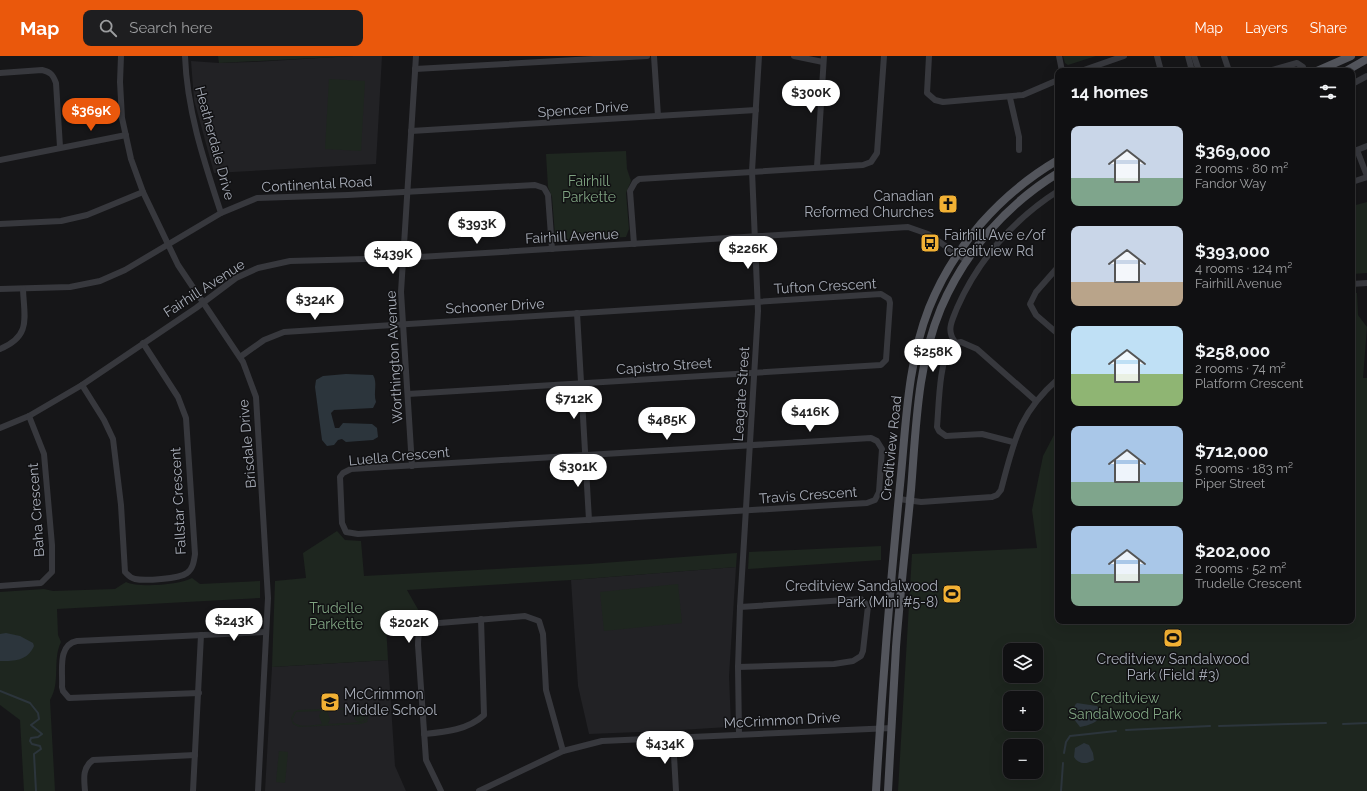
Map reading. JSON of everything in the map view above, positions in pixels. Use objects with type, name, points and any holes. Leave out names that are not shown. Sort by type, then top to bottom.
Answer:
[{"type":"main road","points":[[1324,68],[1350,56]]},
{"type":"main road","points":[[1352,68],[1367,60]]},
{"type":"main road","name":"Creditview Road","points":[[876,791],[899,499],[915,354],[929,308],[940,284],[958,254],[982,223],[1004,200],[1026,182],[1055,162]]},
{"type":"main road","name":"Creditview Road","points":[[888,791],[896,647],[920,394],[928,348],[940,310],[967,261],[986,234],[1003,216],[1028,194],[1055,175]]},
{"type":"street","name":"Brisdale Drive","points":[[121,56],[120,82],[122,118],[131,159],[143,192],[184,275],[240,357],[251,380],[258,412],[268,587],[258,791]]},
{"type":"street","name":"Heatherdale Drive","points":[[185,56],[188,96],[192,116],[221,213]]},
{"type":"street","name":"Worthington Avenue","points":[[412,466],[401,292],[416,56]]},
{"type":"street","points":[[415,69],[647,56]]},
{"type":"street","points":[[654,56],[658,116]]},
{"type":"street","name":"Leagate Street","points":[[739,734],[738,667],[740,607],[758,302],[752,171],[760,56]]},
{"type":"street","points":[[794,56],[824,59],[817,168]]},
{"type":"street","points":[[634,244],[630,191],[635,182],[639,179],[817,168],[866,164],[871,162],[876,158],[884,56]]},
{"type":"street","points":[[929,56],[926,88],[930,97],[943,102],[1023,96],[1055,81]]},
{"type":"street","points":[[1059,56],[1061,68]]},
{"type":"street","points":[[1090,68],[1124,56]]},
{"type":"street","points":[[1156,56],[1160,68]]},
{"type":"street","points":[[1188,56],[1191,68]]},
{"type":"street","points":[[1194,56],[1198,68]]},
{"type":"street","points":[[1224,56],[1228,68]]},
{"type":"street","points":[[1280,68],[1297,63],[1303,68]]},
{"type":"street","points":[[0,73],[42,70],[49,72],[54,76],[56,84],[60,147]]},
{"type":"street","points":[[1355,82],[1367,76]]},
{"type":"street","points":[[1010,98],[1019,137],[1019,150]]},
{"type":"street","name":"Spencer Drive","points":[[411,131],[756,110]]},
{"type":"street","points":[[0,160],[126,135]]},
{"type":"street","points":[[1355,181],[1367,177],[1355,151],[1367,146]]},
{"type":"street","name":"Continental Road","points":[[0,289],[70,287],[100,282],[125,270],[168,243],[221,213],[258,198],[539,185],[544,188],[548,195],[552,249]]},
{"type":"street","points":[[0,224],[61,221],[87,215],[143,192]]},
{"type":"street","points":[[955,342],[950,335],[950,327],[962,299],[982,264],[1016,224],[1037,205],[1055,193]]},
{"type":"street","name":"Fairhill Avenue","points":[[0,428],[29,416],[82,384],[203,303],[236,278],[258,268],[290,261],[403,258],[908,227],[928,234],[967,261]]},
{"type":"street","points":[[1055,270],[1036,292],[1030,304],[1036,315],[1055,331]]},
{"type":"street","points":[[1355,284],[1367,283]]},
{"type":"street","points":[[0,349],[19,338],[25,325],[23,289]]},
{"type":"street","name":"Tufton Crescent","points":[[755,372],[881,365],[886,360],[890,304],[889,299],[881,294],[758,302]]},
{"type":"street","name":"Schooner Drive","points":[[240,357],[264,340],[284,332],[402,323],[758,302]]},
{"type":"street","points":[[576,313],[589,520]]},
{"type":"street","points":[[1013,442],[982,434],[946,436],[938,429],[944,368],[949,347],[955,342],[961,342],[977,349],[1036,401]]},
{"type":"street","name":"Fallstar Crescent","points":[[82,384],[104,420],[113,439],[121,505],[125,572],[129,576],[140,579],[174,577],[187,574],[192,568],[195,554],[186,418],[178,397],[143,343]]},
{"type":"street","name":"Capistro Street","points":[[408,394],[755,372]]},
{"type":"street","points":[[899,499],[921,502],[992,497],[997,495],[1001,490],[1013,442],[1024,419],[1036,401],[1055,382]]},
{"type":"street","name":"Baha Crescent","points":[[0,586],[41,583],[52,572],[52,545],[44,454],[29,416]]},
{"type":"street","name":"Travis Crescent","points":[[745,511],[867,503],[875,500],[879,492],[882,448],[877,441],[871,438],[750,445]]},
{"type":"street","name":"Luella Crescent","points":[[745,511],[358,534],[346,532],[342,523],[340,482],[343,473],[360,468],[750,445]]},
{"type":"street","points":[[738,667],[834,664],[853,661],[861,656],[863,651],[868,606],[861,599],[740,607]]},
{"type":"street","points":[[441,791],[426,760],[418,645],[421,629],[431,623],[525,616],[538,620],[543,634],[546,690],[563,751]]},
{"type":"street","points":[[424,734],[452,731],[478,720],[484,715],[481,619]]},
{"type":"street","points":[[199,693],[74,699],[66,695],[62,687],[64,650],[73,642],[266,632]]},
{"type":"street","points":[[193,791],[201,635]]},
{"type":"street","name":"McCrimmon Drive","points":[[479,791],[493,788],[563,751],[602,741],[880,727],[892,728]]},
{"type":"street","points":[[673,738],[676,791]]},
{"type":"street","points":[[84,791],[84,774],[88,764],[93,760],[195,755]]},
{"type":"shaded area","points":[[353,56],[382,56],[376,164],[214,173],[194,100],[191,61],[219,63],[252,62]]},
{"type":"shaded area","points":[[346,374],[373,375],[375,381],[376,402],[373,408],[334,410],[331,413],[335,428],[339,428],[343,423],[372,424],[377,428],[378,437],[373,440],[346,442],[342,439],[338,440],[334,445],[327,446],[322,440],[315,387],[316,380],[323,376]]},
{"type":"shaded area","points":[[736,567],[729,676],[731,725],[728,727],[665,731],[589,734],[578,686],[571,580]]},
{"type":"shaded area","points":[[6,633],[20,636],[33,643],[34,646],[28,655],[11,661],[0,661],[0,634]]},
{"type":"shaded area","name":"McCrimmon Middle School","points":[[388,660],[395,766],[406,791],[265,791],[272,667]]},
{"type":"shaded area","points":[[1077,703],[1097,706],[1102,713],[1101,716],[1093,723],[1080,727],[1073,718],[1075,705]]},
{"type":"shaded area","points":[[1084,743],[1089,745],[1093,753],[1094,760],[1091,762],[1080,762],[1074,757],[1075,748]]},
{"type":"green space","points":[[218,56],[353,56],[219,63]]},
{"type":"green space","points":[[1063,56],[1096,56],[1068,65],[1065,63]]},
{"type":"green space","points":[[329,79],[365,81],[361,151],[325,149]]},
{"type":"green space","name":"Fairhill Parkette","points":[[626,151],[627,169],[631,181],[626,193],[629,229],[626,237],[558,241],[555,235],[552,197],[548,187],[546,154]]},
{"type":"green space","points":[[1367,202],[1367,273],[1355,274],[1355,205]]},
{"type":"green space","name":"Creditview Sandalwood Park","points":[[1355,293],[1357,293],[1358,315],[1367,327],[1363,378],[1367,378],[1367,791],[898,791],[912,554],[1037,548],[1032,510],[1043,456],[1055,433],[1055,624],[1355,624]]},
{"type":"green space","name":"Trudelle Parkette","points":[[337,531],[345,540],[361,541],[364,576],[589,564],[737,553],[736,567],[571,580],[407,590],[424,620],[416,626],[410,622],[386,624],[388,660],[272,667],[275,581],[306,578],[303,553]]},
{"type":"green space","points":[[881,546],[881,560],[748,569],[749,552]]},
{"type":"green space","points":[[192,578],[200,584],[260,581],[260,598],[57,609],[58,635],[61,642],[57,656],[55,686],[50,700],[55,791],[24,791],[20,720],[0,705],[0,592],[44,589],[53,591],[115,589],[126,582],[140,585],[159,585]]},
{"type":"green space","points":[[678,584],[682,623],[604,631],[600,592]]},
{"type":"green space","points":[[361,707],[366,709],[369,714],[367,722],[361,724],[299,727],[293,724],[291,719],[294,712],[298,710]],"holes":[[[362,709],[368,715],[366,720],[363,722],[328,724],[330,719],[327,710]],[[321,711],[319,716],[322,724],[310,726],[298,725],[292,720],[296,712]]]},
{"type":"green space","points":[[362,710],[365,711],[365,721],[358,722],[355,721],[354,714],[355,711]]},
{"type":"green space","points":[[279,751],[288,752],[285,783],[276,782]]},
{"type":"waterway","points":[[0,691],[30,703],[38,713],[39,719],[31,725],[42,734],[38,737],[31,738],[30,741],[32,744],[40,746],[41,749],[34,754],[36,791]]},
{"type":"waterway","points":[[1219,726],[1326,723]]},
{"type":"waterway","points":[[1343,724],[1367,723]]},
{"type":"waterway","points":[[1126,730],[1210,726]]},
{"type":"waterway","points":[[1064,753],[1066,742],[1070,736],[1116,731]]},
{"type":"waterway","points":[[1061,791],[1063,763]]},
{"type":"place","name":"Canadian Reformed Churches","points":[[948,204]]},
{"type":"place","name":"Fairhill Ave e/of Creditview Rd","points":[[930,243]]},
{"type":"place","name":"Creditview Sandalwood Park (Mini #5-8)","points":[[952,594]]},
{"type":"place","name":"Creditview Sandalwood Park (Field #3)","points":[[1173,638]]},
{"type":"place","name":"McCrimmon Middle School","points":[[330,702]]}]
